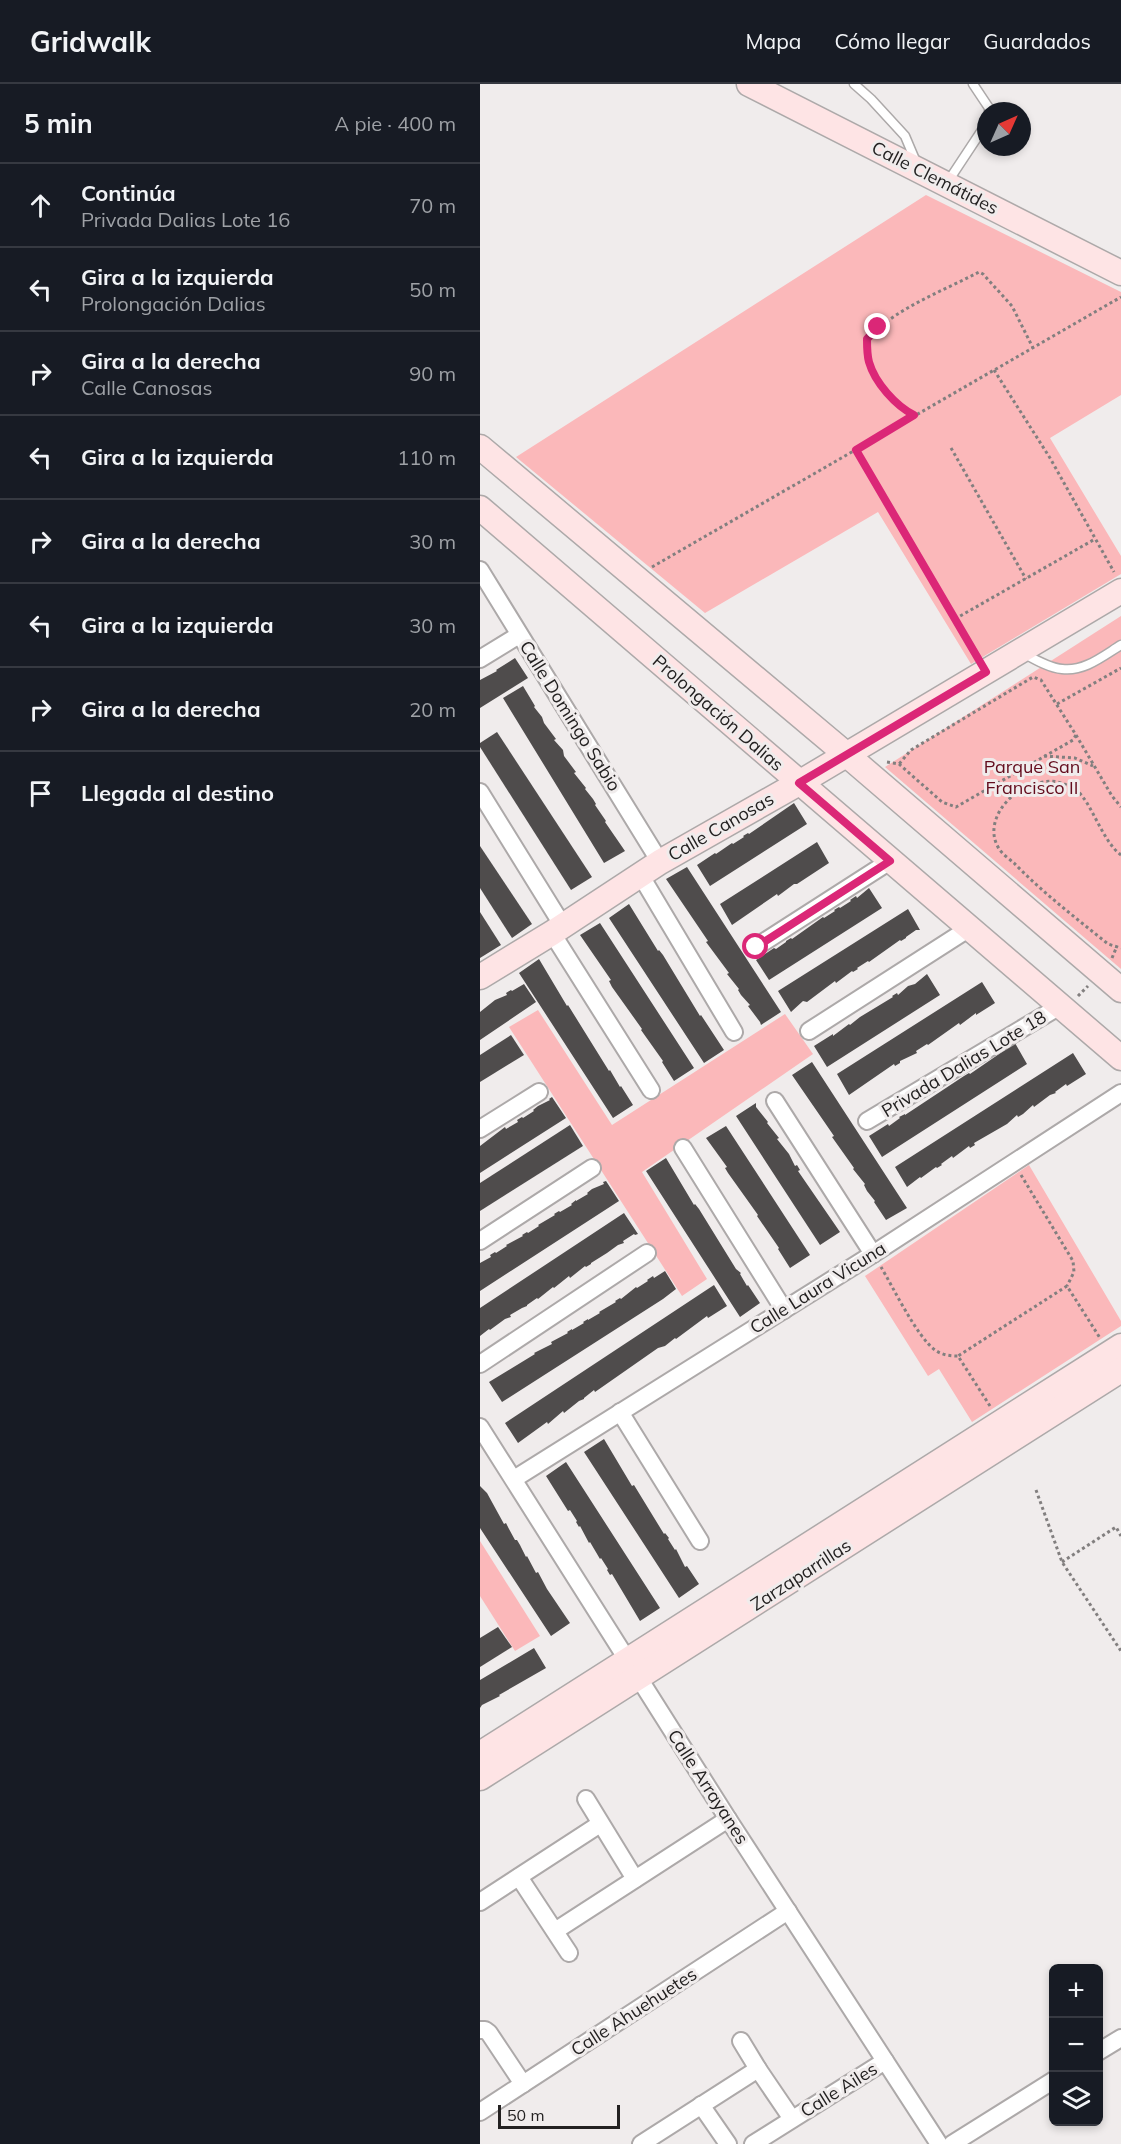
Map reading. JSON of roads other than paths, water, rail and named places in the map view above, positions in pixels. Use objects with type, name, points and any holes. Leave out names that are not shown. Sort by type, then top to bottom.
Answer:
[{"type":"street","name":"Calle Clemátides","points":[[749,84],[1121,273]]},
{"type":"street","points":[[480,447],[1121,990]]},
{"type":"street","name":"Prolongación Dalias","points":[[480,508],[1121,1058]]},
{"type":"street","name":"Calle Domingo Sabio","points":[[480,570],[650,869],[734,1032]]},
{"type":"street","name":"Calle Canosas","points":[[480,977],[558,930],[650,869],[1019,652],[1118,583]]},
{"type":"street","points":[[480,658],[519,635]]},
{"type":"street","points":[[480,792],[651,1090]]},
{"type":"street","points":[[756,947],[890,861]]},
{"type":"street","points":[[809,1031],[968,929]]},
{"type":"street","name":"Privada Dalias Lote 18","points":[[867,1121],[1063,1008]]},
{"type":"street","points":[[480,1129],[539,1092]]},
{"type":"street","name":"Calle Laura Vicuna","points":[[514,1479],[873,1254],[1121,1093]]},
{"type":"street","points":[[776,1101],[873,1254]]},
{"type":"street","points":[[683,1148],[784,1310]]},
{"type":"street","points":[[480,1241],[592,1168]]},
{"type":"street","points":[[480,1364],[647,1253]]},
{"type":"street","name":"Zarzaparrillas","points":[[480,1778],[633,1669],[1001,1422],[1117,1356]]},
{"type":"street","name":"Zarzaparrillas","points":[[480,1754],[633,1669],[1117,1356]]},
{"type":"street","points":[[620,1412],[700,1541]]},
{"type":"street","name":"Calle Arrayanes","points":[[480,1427],[728,1819],[939,2144]]},
{"type":"street","points":[[586,1799],[635,1879]]},
{"type":"street","points":[[555,1931],[728,1819]]},
{"type":"street","points":[[480,1902],[600,1824]]},
{"type":"street","points":[[519,1877],[569,1953]]},
{"type":"street","name":"Calle Ahuehuetes","points":[[480,2112],[788,1911]]},
{"type":"street","points":[[480,2030],[489,2033],[523,2084]]},
{"type":"street","points":[[1103,2049],[1121,2038]]},
{"type":"street","name":"Calle Ailes","points":[[741,2041],[792,2119]]},
{"type":"street","name":"Calle Ailes","points":[[753,2144],[885,2061]]},
{"type":"street","points":[[641,2144],[758,2069]]},
{"type":"street","points":[[952,2144],[1049,2083]]},
{"type":"street","points":[[701,2105],[728,2144]]},
{"type":"lane","points":[[854,84],[905,136],[919,170]]},
{"type":"lane","points":[[973,84],[985,102]]},
{"type":"lane","points":[[946,184],[977,138]]},
{"type":"lane","points":[[1019,652],[1060,669],[1076,669],[1093,663],[1121,645]]},
{"type":"park label","name":"Parque San Francisco II","points":[[1032,777]]}]
